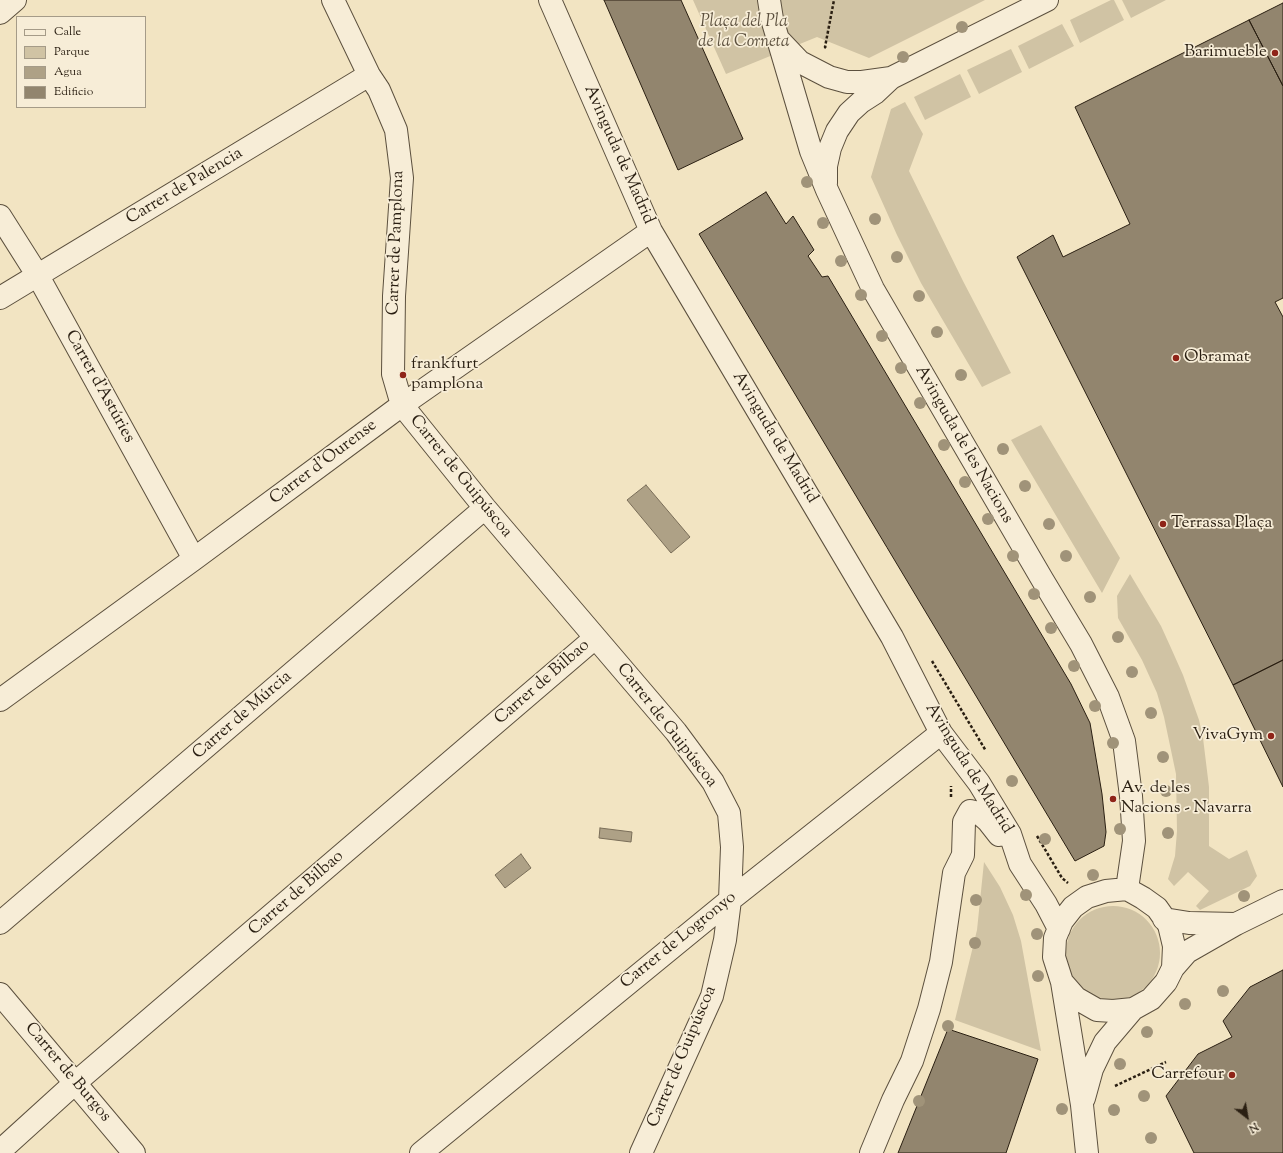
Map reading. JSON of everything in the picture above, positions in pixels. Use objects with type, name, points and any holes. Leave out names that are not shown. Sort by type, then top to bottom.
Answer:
[{"type":"street","points":[[0,13],[15,0]]},
{"type":"street","name":"Carrer de Pamplona","points":[[333,0],[369,75],[379,90],[396,130],[402,178],[394,296],[393,374],[402,405]]},
{"type":"street","name":"Avinguda de Madrid","points":[[550,0],[651,231],[892,637],[941,733],[979,783],[1005,825],[1010,834],[1020,864]]},
{"type":"street","name":"Avinguda de les Nacions","points":[[769,0],[772,19],[811,151],[827,190],[873,289],[1081,644],[1108,697],[1124,740],[1131,796],[1134,841],[1127,889]]},
{"type":"street","points":[[827,190],[826,166],[830,148],[837,132],[849,114],[861,102],[875,93],[891,78],[1047,0]]},
{"type":"street","points":[[778,39],[800,62],[829,77],[846,82],[862,82],[891,78]]},
{"type":"street","name":"Carrer de Palencia","points":[[0,298],[369,75]]},
{"type":"street","name":"Carrer d'Astúries","points":[[0,216],[38,276],[194,559]]},
{"type":"street","name":"Carrer d'Ourense","points":[[0,700],[402,405],[651,231]]},
{"type":"street","name":"Carrer de Guipúscoa","points":[[402,405],[485,508],[676,732],[713,782],[729,813],[732,847],[730,900],[725,940],[712,996],[641,1153]]},
{"type":"street","name":"Carrer de Múrcia","points":[[0,923],[485,508]]},
{"type":"street","name":"Carrer de Bilbao","points":[[0,1151],[75,1083],[595,638]]},
{"type":"street","name":"Carrer de Logronyo","points":[[421,1153],[730,900],[941,733]]},
{"type":"street","name":"Avinguda de Madrid","points":[[872,1153],[893,1100],[912,1061],[929,1009],[941,962],[954,873],[963,855],[964,822],[970,811],[979,813],[988,821],[1020,864],[1046,904],[1059,929]]},
{"type":"street","points":[[1062,982],[1076,998],[1097,1010],[1113,1012],[1133,1009],[1151,999],[1166,982],[1172,968],[1174,946],[1169,925],[1157,908],[1127,889],[1106,891],[1087,897],[1073,907],[1062,921],[1055,938],[1054,957],[1062,982],[1082,1105],[1087,1153]]},
{"type":"street","points":[[1172,968],[1187,952],[1236,924],[1283,900]]},
{"type":"street","points":[[1164,919],[1189,923],[1236,924]]},
{"type":"street","name":"Carrer de Burgos","points":[[0,994],[134,1153]]},
{"type":"street","points":[[1082,1105],[1092,1069],[1105,1042],[1133,1009]]},
{"type":"path","points":[[829,51],[825,47],[834,0]]},
{"type":"path","points":[[1115,1086],[1166,1062]]},
{"type":"green space","name":"Plaça del Pla de la Corneta","points":[[693,0],[985,0],[869,58],[817,37],[726,74]]},
{"type":"green space","points":[[1111,0],[1114,0],[1124,20],[1080,43],[1070,20]]},
{"type":"green space","points":[[1122,0],[1166,0],[1131,18]]},
{"type":"green space","points":[[1062,24],[1074,46],[1029,69],[1018,46]]},
{"type":"green space","points":[[1011,49],[1022,72],[979,94],[967,70]]},
{"type":"green space","points":[[960,74],[971,97],[925,120],[914,97]]},
{"type":"green space","points":[[905,102],[923,134],[909,171],[963,281],[1011,373],[982,387],[921,283],[897,235],[871,177],[891,109]]},
{"type":"green space","points":[[1041,425],[1120,558],[1102,593],[1011,440]]},
{"type":"green space","points":[[1130,574],[1161,626],[1183,675],[1199,720],[1203,738],[1209,787],[1209,846],[1229,859],[1247,850],[1257,876],[1250,886],[1200,910],[1196,906],[1209,891],[1188,872],[1174,886],[1168,879],[1175,856],[1177,831],[1176,774],[1164,717],[1157,693],[1142,660],[1118,618],[1117,596]]},
{"type":"green space","points":[[984,862],[1000,887],[1013,915],[1021,941],[1041,1051],[955,1020],[977,930]]},
{"type":"green space","points":[[1113,906],[1131,910],[1146,920],[1156,935],[1160,953],[1156,971],[1146,986],[1131,996],[1113,1000],[1095,996],[1080,986],[1070,971],[1066,953],[1070,935],[1080,920],[1095,910]]},
{"type":"water","points":[[646,485],[690,537],[671,553],[627,500]]},
{"type":"water","points":[[600,828],[632,832],[631,842],[599,838]]},
{"type":"water","points":[[521,854],[531,868],[505,888],[495,875]]},
{"type":"building","points":[[604,0],[681,0],[743,139],[678,170]]},
{"type":"building","name":"Barimueble","points":[[1283,3],[1283,86],[1249,20]]},
{"type":"building","name":"Obramat","points":[[1249,20],[1283,86],[1283,298],[1275,302],[1283,317],[1283,660],[1233,685],[1017,257],[1053,235],[1063,257],[1130,224],[1075,107]]},
{"type":"building","points":[[766,192],[786,224],[793,216],[814,250],[808,256],[822,277],[828,276],[1071,684],[1090,723],[1102,794],[1106,832],[1104,846],[1075,861],[699,234]]},
{"type":"building","name":"VivaGym","points":[[1283,660],[1283,787],[1233,685]]},
{"type":"building","name":"Carrefour","points":[[1283,970],[1283,1153],[1194,1153],[1166,1096],[1198,1054],[1232,1037],[1223,1021],[1250,987]]},
{"type":"building","points":[[948,1029],[1038,1059],[1006,1153],[898,1153]]},
{"type":"place","name":"Barimueble","points":[[1275,53]]},
{"type":"place","name":"Obramat","points":[[1176,358]]},
{"type":"place","name":"frankfurt pamplona","points":[[403,375]]},
{"type":"place","name":"Terrassa Plaça","points":[[1163,524]]},
{"type":"place","name":"VivaGym","points":[[1271,736]]},
{"type":"place","name":"Av. de les Nacions - Navarra","points":[[1113,799]]},
{"type":"place","name":"Carrefour","points":[[1232,1075]]}]
